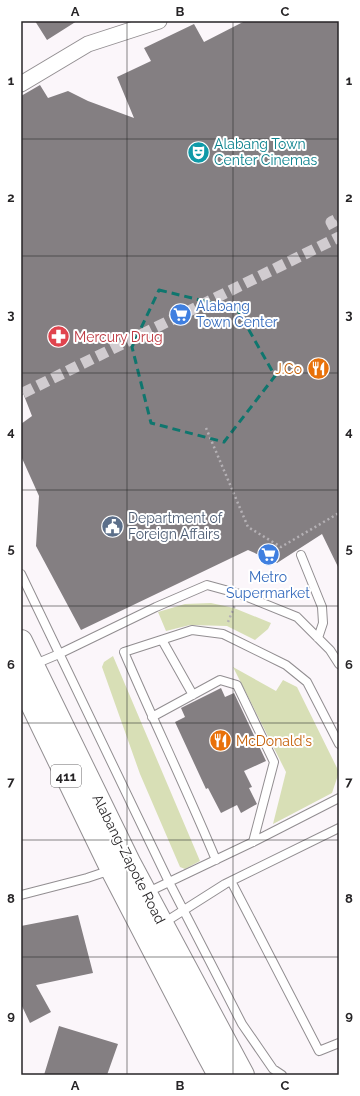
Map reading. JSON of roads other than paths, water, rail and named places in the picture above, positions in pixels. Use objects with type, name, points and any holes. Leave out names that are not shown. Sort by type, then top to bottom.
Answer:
[{"type":"highway","name":"Alabang-Zapote Road","points":[[21,641],[25,672],[121,867],[207,1054],[219,1075]]},
{"type":"highway","name":"Alabang-Zapote Road","points":[[121,867],[146,893],[243,1075]]},
{"type":"street","points":[[21,84],[88,44],[160,21]]},
{"type":"lane","points":[[301,555],[322,607],[323,623],[318,638]]},
{"type":"lane","points":[[21,574],[169,882],[242,1024],[273,1069],[282,1075]]},
{"type":"lane","points":[[25,672],[156,607],[207,585],[240,594],[297,617],[330,650],[339,664]]},
{"type":"lane","points":[[216,860],[196,810],[152,717],[124,652],[192,630],[223,634],[286,665],[307,682],[339,744]]},
{"type":"lane","points":[[162,640],[193,695]]},
{"type":"lane","points":[[152,717],[220,680],[237,686],[274,762],[253,842]]},
{"type":"lane","points":[[146,893],[253,842],[339,798]]},
{"type":"lane","points":[[162,924],[231,881],[339,828]]},
{"type":"lane","points":[[21,895],[87,878],[121,867]]},
{"type":"lane","points":[[231,881],[319,1051],[339,1043]]},
{"type":"tunnel","points":[[23,393],[339,237],[331,222],[339,218]]},
{"type":"place","name":"Alabang Town Center Cinemas","points":[[198,152]]},
{"type":"place","name":"Alabang Town Center","points":[[180,314]]},
{"type":"place","name":"Mercury Drug","points":[[59,337]]},
{"type":"place","name":"J.Co","points":[[318,369]]},
{"type":"place","name":"Department of Foreign Affairs","points":[[112,526]]},
{"type":"place","name":"Metro Supermarket","points":[[268,555]]},
{"type":"place","name":"McDonald's","points":[[220,741]]}]
